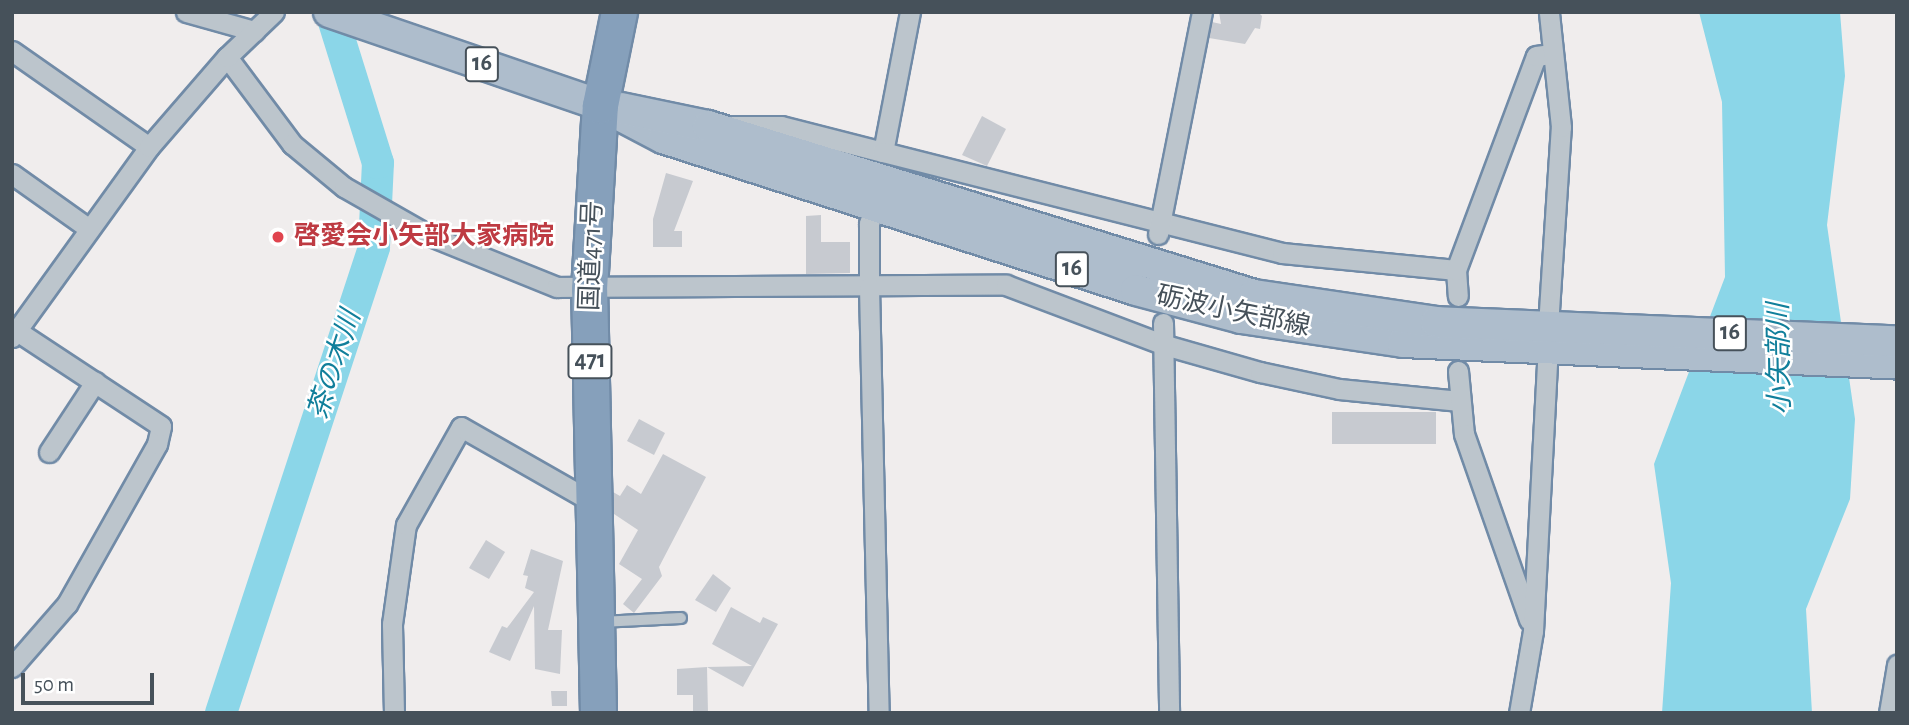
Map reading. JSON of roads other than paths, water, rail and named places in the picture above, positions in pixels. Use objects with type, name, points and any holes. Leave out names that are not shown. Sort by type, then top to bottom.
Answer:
[{"type":"highway","name":"国道471号","points":[[598,713],[589,289],[600,105],[619,12]]},
{"type":"main road","name":"砺波小矢部線","points":[[330,12],[600,105],[708,126],[1254,295],[1556,338],[1897,363]]},
{"type":"main road","name":"砺波小矢部線","points":[[600,105],[663,138],[1136,290],[1241,318],[1403,342],[1556,338],[1897,341]]},
{"type":"street","points":[[186,12],[254,31]]},
{"type":"street","points":[[12,667],[67,604],[157,444],[161,426],[15,334],[88,228],[149,147],[227,57],[274,12]]},
{"type":"street","points":[[883,152],[910,12]]},
{"type":"street","points":[[1158,229],[1202,12]]},
{"type":"street","points":[[1518,713],[1533,631],[1556,338],[1561,127],[1550,54],[1549,12]]},
{"type":"street","points":[[12,51],[149,147]]},
{"type":"street","points":[[1458,296],[1456,270],[1536,56],[1550,54]]},
{"type":"street","points":[[227,57],[292,144],[344,187],[428,235],[557,287],[589,289],[1006,285],[1165,345],[1339,389],[1459,401]]},
{"type":"street","points":[[708,126],[781,126],[1158,229],[1282,253],[1456,270]]},
{"type":"street","points":[[12,174],[88,228]]},
{"type":"street","points":[[875,205],[869,225],[869,287],[879,713]]},
{"type":"street","points":[[1163,323],[1169,713]]},
{"type":"street","points":[[1458,370],[1464,434],[1533,631]]},
{"type":"street","points":[[49,452],[95,382]]},
{"type":"street","points":[[394,713],[392,624],[406,525],[461,427],[594,503]]},
{"type":"street","points":[[1889,713],[1897,665]]},
{"type":"lane","points":[[596,622],[681,618]]},
{"type":"water","name":"小矢部川","points":[[1699,12],[1840,12],[1845,76],[1827,225],[1855,419],[1850,499],[1806,609],[1812,713],[1662,713],[1671,583],[1654,464],[1725,277],[1722,102]]},
{"type":"waterway","name":"茶の木川","points":[[221,713],[374,247],[378,163],[331,12]]},
{"type":"place","name":"啓愛会小矢部大家病院","points":[[278,237]]}]
